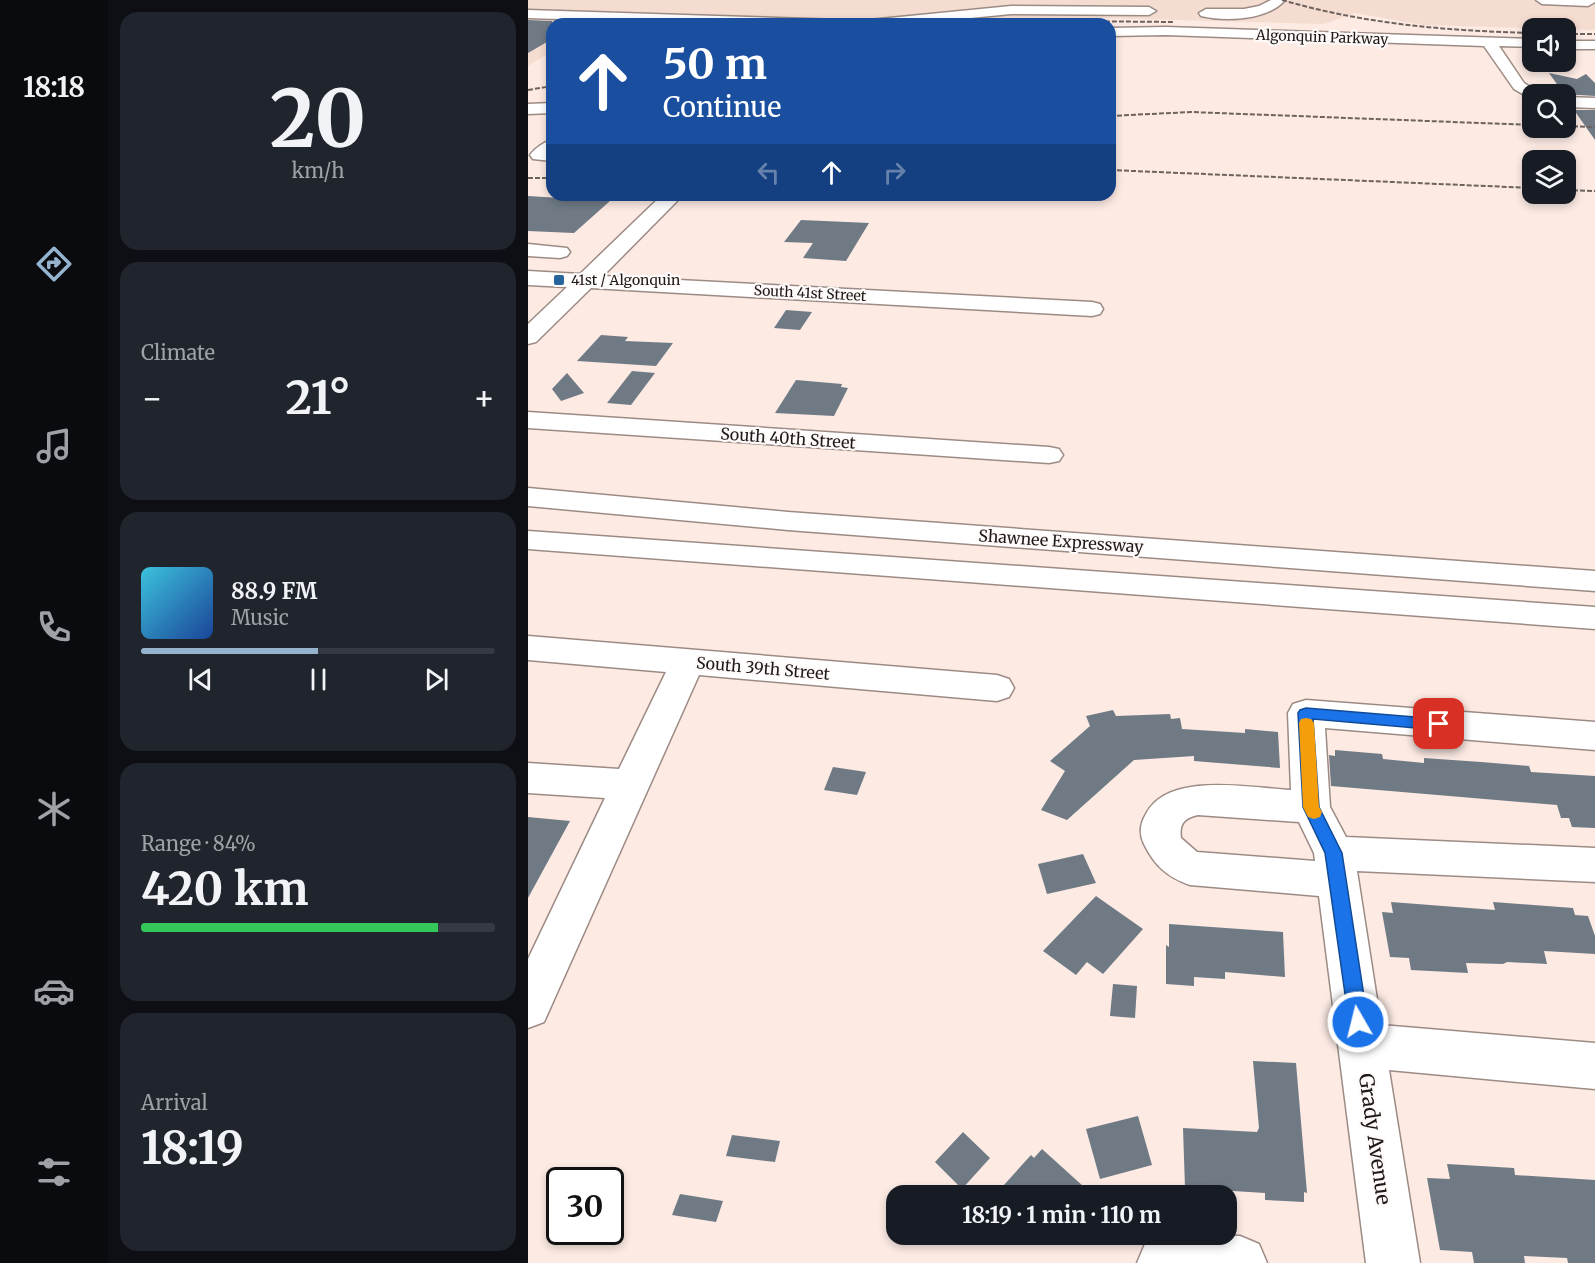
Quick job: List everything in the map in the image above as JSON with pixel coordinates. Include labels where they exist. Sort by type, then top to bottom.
[{"type":"main road","points":[[923,18],[1015,7],[1030,0]]},
{"type":"main road","points":[[1542,0],[1569,3],[1590,0]]},
{"type":"main road","points":[[1192,13],[1245,12],[1278,2],[1295,9]]},
{"type":"main road","points":[[995,10],[1163,12]]},
{"type":"main road","points":[[528,14],[653,18]]},
{"type":"main road","points":[[528,24],[546,25]]},
{"type":"main road","name":"Algonquin Parkway","points":[[1116,32],[1319,29],[1522,44]]},
{"type":"main road","points":[[1489,42],[1522,88]]},
{"type":"main road","points":[[1576,45],[1595,45]]},
{"type":"main road","points":[[1576,102],[1595,103]]},
{"type":"main road","points":[[528,109],[546,108]]},
{"type":"main road","points":[[528,338],[667,201]]},
{"type":"main road","points":[[531,252],[560,252]]},
{"type":"main road","name":"South 41st Street","points":[[528,278],[1092,309]]},
{"type":"main road","name":"South 40th Street","points":[[528,420],[1049,455]]},
{"type":"main road","points":[[528,491],[575,500]]},
{"type":"main road","name":"Shawnee Expressway","points":[[528,497],[788,520],[1595,581]]},
{"type":"main road","points":[[534,542],[1137,583],[1595,618]]},
{"type":"main road","name":"South 39th Street","points":[[528,648],[997,687]]},
{"type":"main road","points":[[528,1007],[688,662]]},
{"type":"main road","points":[[1595,736],[1306,713],[1311,807],[1198,800],[1181,802],[1163,816],[1160,826],[1160,842],[1176,861],[1190,868],[1595,865]]},
{"type":"main road","points":[[528,778],[630,785]]},
{"type":"main road","name":"Grady Avenue","points":[[1311,807],[1336,866],[1393,1263]]},
{"type":"main road","points":[[1362,1045],[1595,1066]]},
{"type":"main road","points":[[1164,1263],[1181,1259],[1240,1263]]},
{"type":"shaded area","points":[[528,0],[1595,0],[1595,30],[1576,29],[1576,18],[1522,18],[1522,28],[1423,25],[1355,13],[1324,24],[1116,18],[546,18],[546,55],[528,66]]},
{"type":"building","points":[[528,20],[546,21],[546,42],[528,53]]},
{"type":"building","points":[[1549,73],[1577,79],[1586,74],[1595,83],[1595,96],[1576,95],[1576,84],[1557,84]]},
{"type":"building","points":[[1576,110],[1595,110],[1595,140],[1576,113]]},
{"type":"building","points":[[528,196],[546,197],[546,201],[610,201],[574,233],[528,231]]},
{"type":"building","points":[[801,220],[869,223],[846,261],[803,258],[813,243],[784,242]]},
{"type":"building","points":[[786,310],[812,312],[800,330],[774,328]]},
{"type":"building","points":[[601,335],[628,337],[625,341],[673,343],[656,366],[577,361]]},
{"type":"building","points":[[632,371],[655,373],[631,405],[607,403]]},
{"type":"building","points":[[567,373],[584,393],[561,401],[552,389]]},
{"type":"building","points":[[796,380],[842,384],[841,387],[848,388],[834,416],[775,413]]},
{"type":"building","points":[[1113,710],[1116,716],[1170,714],[1171,719],[1180,718],[1182,729],[1245,733],[1245,729],[1278,732],[1280,768],[1194,761],[1194,756],[1134,760],[1067,820],[1041,810],[1065,771],[1050,761],[1090,726],[1086,716]]},
{"type":"building","points":[[1335,750],[1382,754],[1383,759],[1424,763],[1424,758],[1481,762],[1529,766],[1531,772],[1595,776],[1595,828],[1572,827],[1569,818],[1561,818],[1557,805],[1331,786],[1329,755],[1335,756]]},
{"type":"building","points":[[833,767],[866,772],[857,795],[824,790]]},
{"type":"building","points":[[528,817],[570,821],[528,898]]},
{"type":"building","points":[[1083,854],[1096,883],[1047,894],[1038,864]]},
{"type":"building","points":[[1096,896],[1143,929],[1103,974],[1087,962],[1076,975],[1043,951]]},
{"type":"building","points":[[1391,902],[1495,910],[1493,902],[1573,908],[1575,915],[1588,916],[1595,936],[1595,954],[1544,951],[1547,964],[1466,963],[1468,973],[1411,970],[1409,958],[1390,957],[1382,912],[1393,913]]},
{"type":"building","points":[[1169,924],[1283,932],[1285,977],[1225,972],[1225,979],[1194,977],[1194,986],[1166,984],[1166,945],[1169,947]]},
{"type":"building","points":[[1113,984],[1137,986],[1135,1018],[1110,1016]]},
{"type":"building","points":[[1253,1061],[1296,1063],[1307,1193],[1304,1192],[1304,1202],[1265,1200],[1265,1193],[1237,1191],[1237,1185],[1185,1185],[1183,1128],[1257,1132],[1259,1128]]},
{"type":"building","points":[[1138,1116],[1152,1165],[1100,1179],[1086,1129]]},
{"type":"building","points":[[963,1132],[990,1158],[966,1185],[958,1185],[935,1162]]},
{"type":"building","points":[[732,1135],[780,1141],[775,1162],[726,1156]]},
{"type":"building","points":[[1042,1149],[1082,1185],[1004,1185],[1031,1155],[1034,1158]]},
{"type":"building","points":[[1447,1164],[1514,1168],[1515,1175],[1595,1180],[1595,1263],[1568,1263],[1567,1258],[1524,1256],[1525,1263],[1474,1263],[1472,1252],[1440,1250],[1427,1178],[1450,1179]]},
{"type":"building","points":[[680,1194],[723,1201],[716,1222],[672,1215]]},
{"type":"railway","points":[[1282,0],[1344,15],[1406,25],[1522,32]]},
{"type":"railway","points":[[1116,21],[1174,22]]},
{"type":"railway","points":[[1576,34],[1595,34]]},
{"type":"railway","points":[[528,90],[546,87]]},
{"type":"railway","points":[[1116,116],[1191,112],[1522,125]]},
{"type":"railway","points":[[1576,126],[1595,127]]},
{"type":"railway","points":[[1116,170],[1522,188]]},
{"type":"railway","points":[[528,178],[546,178]]},
{"type":"railway","points":[[1576,190],[1595,191]]},
{"type":"slow traffic","points":[[1306,723],[1311,807],[1314,812]]},
{"type":"place","name":"41st / Algonquin","points":[[559,280]]},
{"type":"route","points":[[1358,1022],[1334,853],[1311,807],[1306,713],[1439,724]]}]
